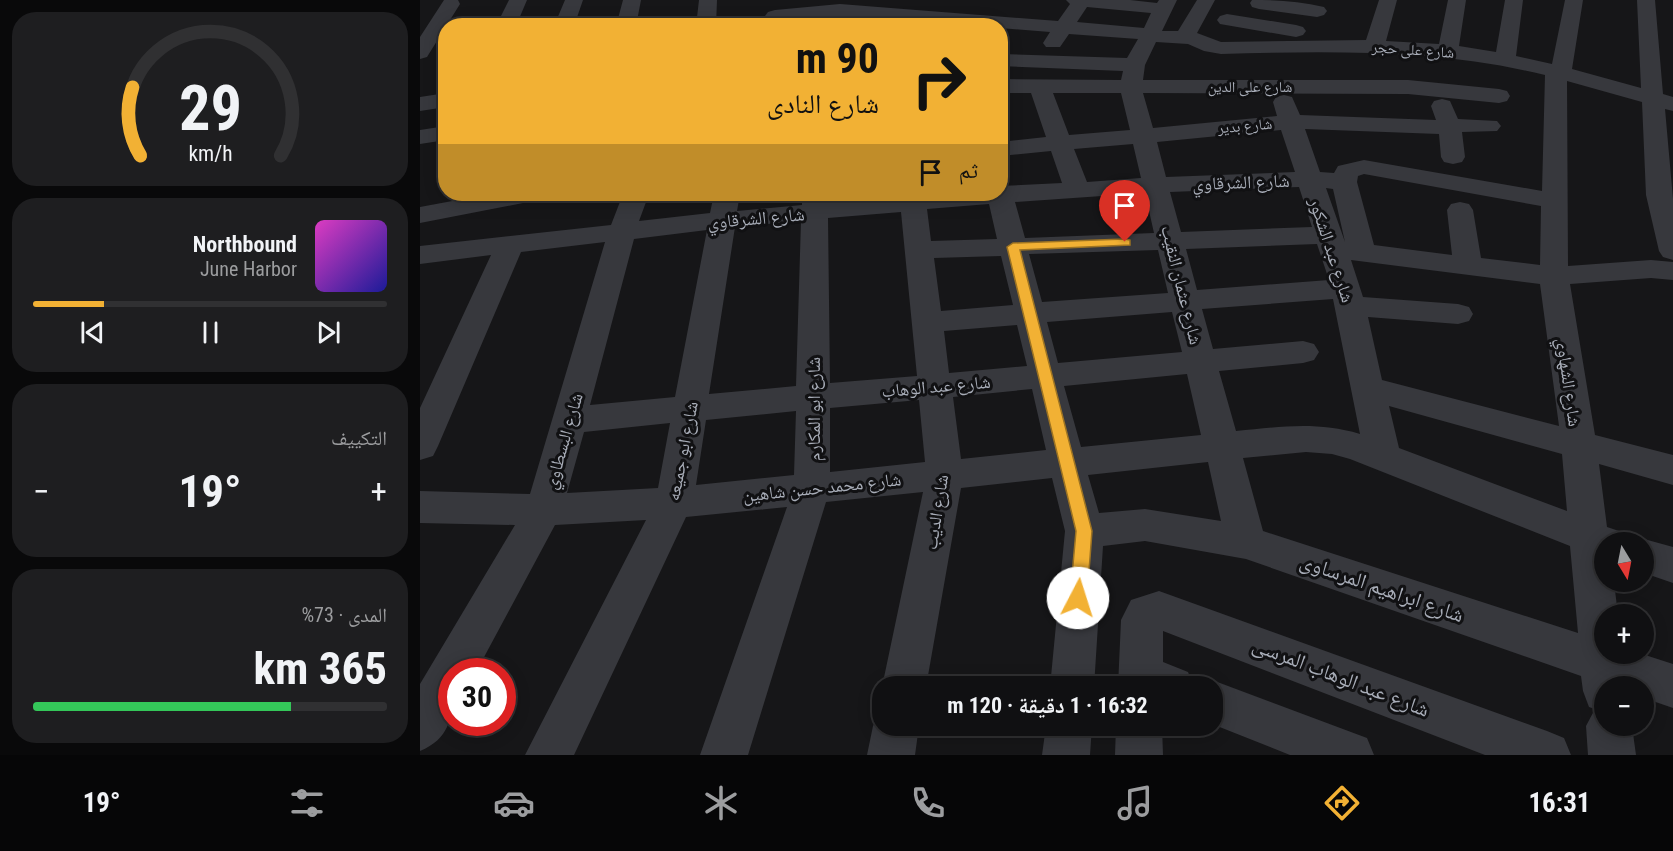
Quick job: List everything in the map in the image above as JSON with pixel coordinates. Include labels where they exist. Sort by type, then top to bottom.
[{"type":"street","points":[[430,8],[471,0]]},
{"type":"street","points":[[510,18],[518,0]]},
{"type":"street","points":[[567,18],[574,0]]},
{"type":"street","points":[[628,18],[632,0]]},
{"type":"street","points":[[707,18],[708,0]]},
{"type":"street","points":[[953,18],[967,0]]},
{"type":"street","points":[[1075,0],[1158,20]]},
{"type":"street","points":[[1077,190],[1037,88],[1040,61],[1082,0]]},
{"type":"street","points":[[1184,38],[1206,0]]},
{"type":"street","points":[[1227,20],[1303,39],[1319,6],[1243,0]]},
{"type":"street","points":[[1374,46],[1388,0]]},
{"type":"street","points":[[1448,51],[1457,0]]},
{"type":"street","points":[[1505,61],[1514,0]]},
{"type":"street","name":"شارع الشهاوي","points":[[1574,0],[1559,72],[1554,276],[1595,532]]},
{"type":"street","points":[[1646,0],[1650,65],[1662,101],[1659,195],[1673,251]]},
{"type":"street","points":[[442,18],[451,4]]},
{"type":"street","points":[[775,14],[842,5],[925,18]]},
{"type":"street","points":[[1008,25],[1064,27],[1158,20]]},
{"type":"street","points":[[1008,60],[1040,61],[1132,76],[1158,20]]},
{"type":"street","name":"شارع على حجر","points":[[1158,20],[1184,38],[1200,40],[1211,47],[1265,47],[1303,39],[1448,51],[1559,72],[1662,101]]},
{"type":"street","points":[[421,50],[438,24]]},
{"type":"street","points":[[421,50],[438,47]]},
{"type":"street","name":"شارع عبد الشكور","points":[[1265,47],[1348,297],[1383,458]]},
{"type":"street","points":[[1420,49],[1450,127],[1454,157]]},
{"type":"street","points":[[1650,65],[1673,69]]},
{"type":"street","name":"شارع على الدين","points":[[1008,86],[1037,88],[1132,76],[1278,87],[1408,87],[1499,96]]},
{"type":"street","name":"شارع عثمان النقيب","points":[[1132,76],[1143,135],[1246,542]]},
{"type":"street","points":[[420,104],[438,101]]},
{"type":"street","name":"شارع بدير","points":[[1008,148],[1290,122],[1490,126]]},
{"type":"street","points":[[420,138],[438,135]]},
{"type":"street","points":[[1362,252],[1344,182],[1347,171],[1364,167],[1555,201]]},
{"type":"street","name":"شارع الشرقاوي","points":[[1008,194],[1310,179],[1344,182]]},
{"type":"street","points":[[422,218],[478,201]]},
{"type":"street","name":"شارع البسطاوي","points":[[460,658],[544,510],[622,232],[633,201]]},
{"type":"street","name":"شارع الشرقاوي","points":[[420,255],[622,232],[725,207],[854,201]]},
{"type":"street","name":"شارع الديب","points":[[906,676],[945,475],[912,201]]},
{"type":"street","points":[[1002,201],[1084,531],[1073,676]]},
{"type":"street","name":"شارع ابو المكارم","points":[[724,755],[812,489],[815,203]]},
{"type":"street","name":"شارع ابو جميعه","points":[[549,755],[674,502],[725,207]]},
{"type":"street","points":[[1460,210],[1468,265]]},
{"type":"street","points":[[918,250],[1170,241],[1331,242],[1362,252],[1554,276],[1651,269],[1673,271]]},
{"type":"street","points":[[420,446],[510,244]]},
{"type":"street","points":[[927,322],[1186,302],[1348,297],[1458,314]]},
{"type":"street","name":"شارع عبد الوهاب","points":[[569,420],[1303,352]]},
{"type":"street","points":[[1368,388],[1673,470]]},
{"type":"street","name":"شارع محمد حسن شاهين","points":[[420,507],[544,510],[674,502],[1306,438],[1340,442],[1594,539]]},
{"type":"street","name":"شارع ابراهيم المرساوى","points":[[1084,531],[1145,525],[1246,542],[1603,676]]},
{"type":"street","points":[[1654,559],[1673,565]]},
{"type":"street","name":"شارع الشهاوي","points":[[1599,592],[1603,676]]},
{"type":"street","name":"شارع عبد الوهاب المرسى","points":[[1150,676],[1141,626],[1146,614],[1152,611],[1167,612],[1548,755]]},
{"type":"street","name":"شارع ابراهيم المرساوى","points":[[1654,683],[1673,686]]},
{"type":"street","name":"شارع البسطاوي","points":[[420,728],[438,696]]},
{"type":"street","points":[[1223,706],[1350,755]]},
{"type":"street","points":[[891,755],[894,736]]},
{"type":"street","points":[[1066,755],[1067,736]]},
{"type":"street","points":[[1138,755],[1139,736]]},
{"type":"street","points":[[1610,736],[1612,755]]},
{"type":"route","points":[[1078,598],[1084,531],[1013,247],[1125,242]]}]
